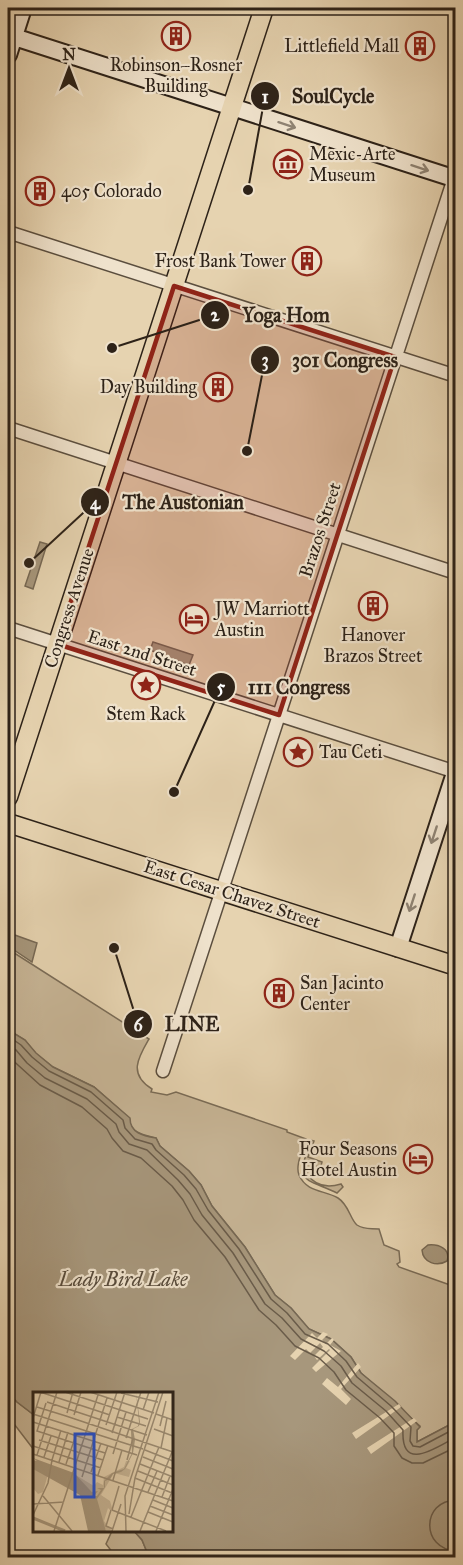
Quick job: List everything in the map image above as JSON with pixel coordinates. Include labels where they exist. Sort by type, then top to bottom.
[{"type":"main road","points":[[8,55],[10,36],[23,8]]},
{"type":"main road","name":"Congress Avenue","points":[[8,797],[264,8]]},
{"type":"main road","points":[[10,36],[231,108],[455,177]]},
{"type":"main road","points":[[398,948],[455,772]]},
{"type":"main road","name":"East Cesar Chavez Street","points":[[8,823],[456,966]]},
{"type":"street","name":"Brazos Street","points":[[164,1071],[455,177]]},
{"type":"street","points":[[8,232],[456,376]]},
{"type":"street","points":[[8,428],[456,573]]},
{"type":"street","name":"East 2nd Street","points":[[8,628],[455,772]]},
{"type":"highlighted area","points":[[174,286],[395,357],[279,715],[57,644]]},
{"type":"shaded area","points":[[8,949],[149,1039],[137,1066],[140,1078],[152,1089],[151,1092],[167,1095],[176,1092],[287,1130],[287,1132],[306,1139],[298,1171],[302,1181],[311,1188],[333,1195],[342,1201],[360,1227],[379,1229],[384,1245],[399,1251],[400,1262],[397,1264],[399,1267],[453,1286],[451,1291],[456,1293],[455,1422],[417,1442],[417,1430],[420,1426],[361,1373],[351,1357],[331,1339],[309,1329],[291,1308],[275,1295],[245,1247],[212,1206],[201,1185],[189,1171],[160,1146],[156,1138],[135,1130],[129,1118],[94,1087],[53,1067],[35,1053],[25,1040],[10,1031],[8,1027]]},
{"type":"shaded area","points":[[310,1140],[314,1141],[308,1157],[322,1162],[321,1166],[309,1168],[307,1174],[314,1182],[322,1185],[341,1184],[343,1187],[337,1193],[315,1184],[305,1177],[304,1164]]},
{"type":"shaded area","points":[[8,1392],[33,1414],[33,1449],[8,1416]]},
{"type":"shaded area","points":[[112,1532],[135,1532],[142,1540],[149,1557],[116,1557],[106,1544]]},
{"type":"water","points":[[40,542],[47,544],[33,589],[25,586]]},
{"type":"water","points":[[153,642],[193,655],[189,665],[150,650]]},
{"type":"water","points":[[12,934],[37,943],[32,962],[8,946]]},
{"type":"water","name":"Lady Bird Lake","points":[[8,1027],[53,1067],[94,1087],[130,1118],[135,1130],[142,1135],[156,1138],[160,1146],[189,1171],[201,1185],[212,1206],[245,1247],[275,1295],[291,1308],[309,1329],[331,1339],[351,1357],[361,1373],[395,1401],[420,1427],[417,1430],[417,1442],[455,1422],[456,1508],[453,1510],[455,1513],[452,1526],[455,1530],[456,1552],[451,1557],[149,1557],[142,1540],[135,1532],[172,1532],[172,1392],[33,1392],[33,1414],[8,1392]]},
{"type":"water","points":[[428,1245],[436,1245],[446,1250],[447,1261],[435,1264],[428,1261],[422,1250]]},
{"type":"pier","points":[[323,1332],[328,1334],[322,1340],[326,1344],[332,1338],[334,1340],[330,1345],[341,1351],[316,1372],[312,1368],[330,1350],[317,1360],[314,1356],[323,1347],[320,1343],[310,1353],[306,1349],[295,1360],[290,1356],[312,1333],[317,1338]]},
{"type":"pier","points":[[358,1363],[361,1367],[341,1389],[351,1399],[346,1405],[322,1384],[327,1378],[338,1387]]},
{"type":"pier","points":[[399,1404],[401,1407],[356,1439],[352,1433]]},
{"type":"pier","points":[[414,1418],[417,1421],[371,1454],[367,1448]]},
{"type":"place","name":"Robinson–Rosner Building","points":[[176,36]]},
{"type":"place","name":"Littlefield Mall","points":[[420,46]]},
{"type":"place","name":"Mexic-Arte Museum","points":[[288,164]]},
{"type":"place","name":"SoulCycle","points":[[248,190]]},
{"type":"place","name":"405 Colorado","points":[[40,191]]},
{"type":"place","name":"Frost Bank Tower","points":[[307,261]]},
{"type":"place","name":"Yoga Hom","points":[[112,348]]},
{"type":"place","name":"Day Building","points":[[218,387]]},
{"type":"place","name":"301 Congress","points":[[247,451]]},
{"type":"place","name":"The Austonian","points":[[29,563]]},
{"type":"place","name":"Hanover Brazos Street","points":[[373,606]]},
{"type":"place","name":"JW Marriott Austin","points":[[194,619]]},
{"type":"place","name":"Stem Rack","points":[[146,685]]},
{"type":"place","name":"Tau Ceti","points":[[298,752]]},
{"type":"place","name":"111 Congress","points":[[174,792]]},
{"type":"place","name":"LINE","points":[[114,948]]},
{"type":"place","name":"San Jacinto Center","points":[[279,993]]},
{"type":"place","name":"Four Seasons Hotel Austin","points":[[418,1159]]}]
